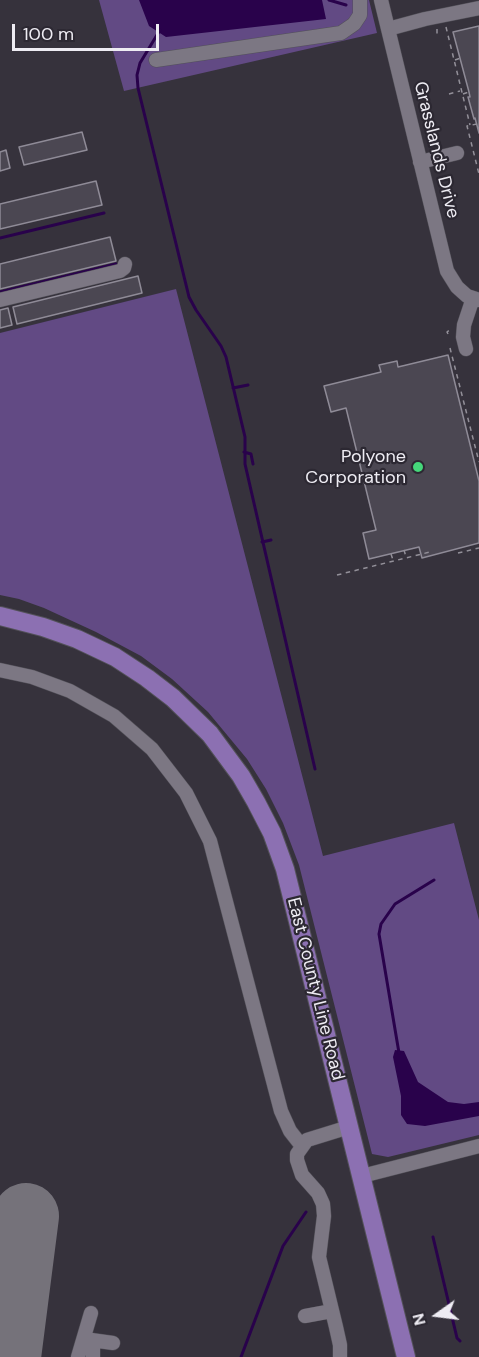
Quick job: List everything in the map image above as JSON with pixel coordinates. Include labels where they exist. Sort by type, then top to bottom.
[{"type":"main road","name":"East County Line Road","points":[[0,616],[77,639],[115,657],[173,698],[210,734],[241,776],[264,817],[285,869],[406,1357]]},
{"type":"street","points":[[156,60],[341,33],[354,24],[360,15],[360,0]]},
{"type":"street","name":"Grasslands Drive","points":[[381,0],[447,272],[457,287],[476,299]]},
{"type":"street","points":[[388,29],[479,8]]},
{"type":"street","points":[[420,162],[457,153]]},
{"type":"street","points":[[0,300],[120,271],[125,264]]},
{"type":"street","points":[[466,349],[464,326],[476,299]]},
{"type":"street","points":[[0,670],[33,677],[70,691],[114,716],[152,749],[186,793],[210,841],[279,1103],[287,1126],[301,1145]]},
{"type":"street","points":[[340,1357],[340,1345],[319,1257],[324,1210],[318,1193],[298,1169],[297,1154],[301,1145],[313,1137],[350,1127]]},
{"type":"street","points":[[362,1176],[479,1146]]},
{"type":"street","points":[[305,1316],[332,1311]]},
{"type":"street","points":[[91,1313],[89,1340],[93,1357]]},
{"type":"street","points":[[89,1340],[113,1343]]},
{"type":"street","points":[[78,1357],[89,1340]]},
{"type":"path","points":[[437,35],[437,29],[446,26],[470,125],[467,126],[479,174]]},
{"type":"path","points":[[454,60],[461,58]]},
{"type":"path","points":[[449,94],[469,92]]},
{"type":"path","points":[[470,125],[477,124]]},
{"type":"path","points":[[475,159],[479,158]]},
{"type":"path","points":[[450,348],[479,462]]},
{"type":"path","points":[[472,453],[476,452]]},
{"type":"path","points":[[458,553],[479,548]]},
{"type":"path","points":[[404,550],[406,558]]},
{"type":"path","points":[[337,575],[430,552]]},
{"type":"path","points":[[391,554],[393,561]]},
{"type":"shaded area","points":[[99,0],[369,0],[377,33],[124,91]]},
{"type":"shaded area","points":[[139,0],[322,0],[326,19],[166,37],[149,26]]},
{"type":"shaded area","points":[[176,289],[323,856],[454,823],[479,920],[479,1135],[388,1157],[372,1154],[299,865],[283,823],[266,789],[247,759],[208,712],[172,679],[141,656],[44,608],[0,595],[0,333]]},
{"type":"shaded area","points":[[395,1050],[404,1051],[418,1082],[448,1102],[464,1104],[479,1102],[479,1116],[425,1126],[407,1124],[401,1115],[401,1096],[393,1057]]},
{"type":"building","points":[[479,26],[479,133],[453,32]]},
{"type":"building","points":[[82,132],[87,150],[24,165],[19,147]]},
{"type":"building","points":[[6,150],[10,168],[0,171],[0,152]]},
{"type":"building","points":[[96,181],[102,205],[0,229],[0,204]]},
{"type":"building","points":[[110,237],[116,261],[0,289],[0,264]]},
{"type":"building","points":[[138,276],[142,293],[17,324],[13,307]]},
{"type":"building","points":[[8,308],[12,325],[0,328],[0,310]]},
{"type":"building","name":"Polyone Corporation","points":[[448,355],[479,481],[479,543],[422,558],[419,547],[369,559],[363,533],[376,530],[346,408],[331,412],[324,386],[381,372],[379,365],[397,361],[398,367]]},
{"type":"waterway","points":[[329,0],[346,5]]},
{"type":"waterway","points":[[160,30],[140,63],[137,75],[138,88],[189,297],[226,357],[245,437],[245,464],[315,769]]},
{"type":"waterway","points":[[0,238],[104,213]]},
{"type":"waterway","points":[[0,292],[116,264]]},
{"type":"waterway","points":[[233,388],[248,385]]},
{"type":"waterway","points":[[244,452],[251,454],[253,464]]},
{"type":"waterway","points":[[262,542],[271,540]]},
{"type":"waterway","points":[[399,1053],[379,934],[381,924],[395,904],[434,880]]},
{"type":"waterway","points":[[241,1357],[283,1246],[306,1212]]},
{"type":"waterway","points":[[433,1237],[457,1338],[460,1341]]},
{"type":"taxiway","points":[[0,1222],[24,1225]]},
{"type":"runway","points":[[8,1357],[26,1216]]},
{"type":"place","name":"Polyone Corporation","points":[[418,467]]}]
